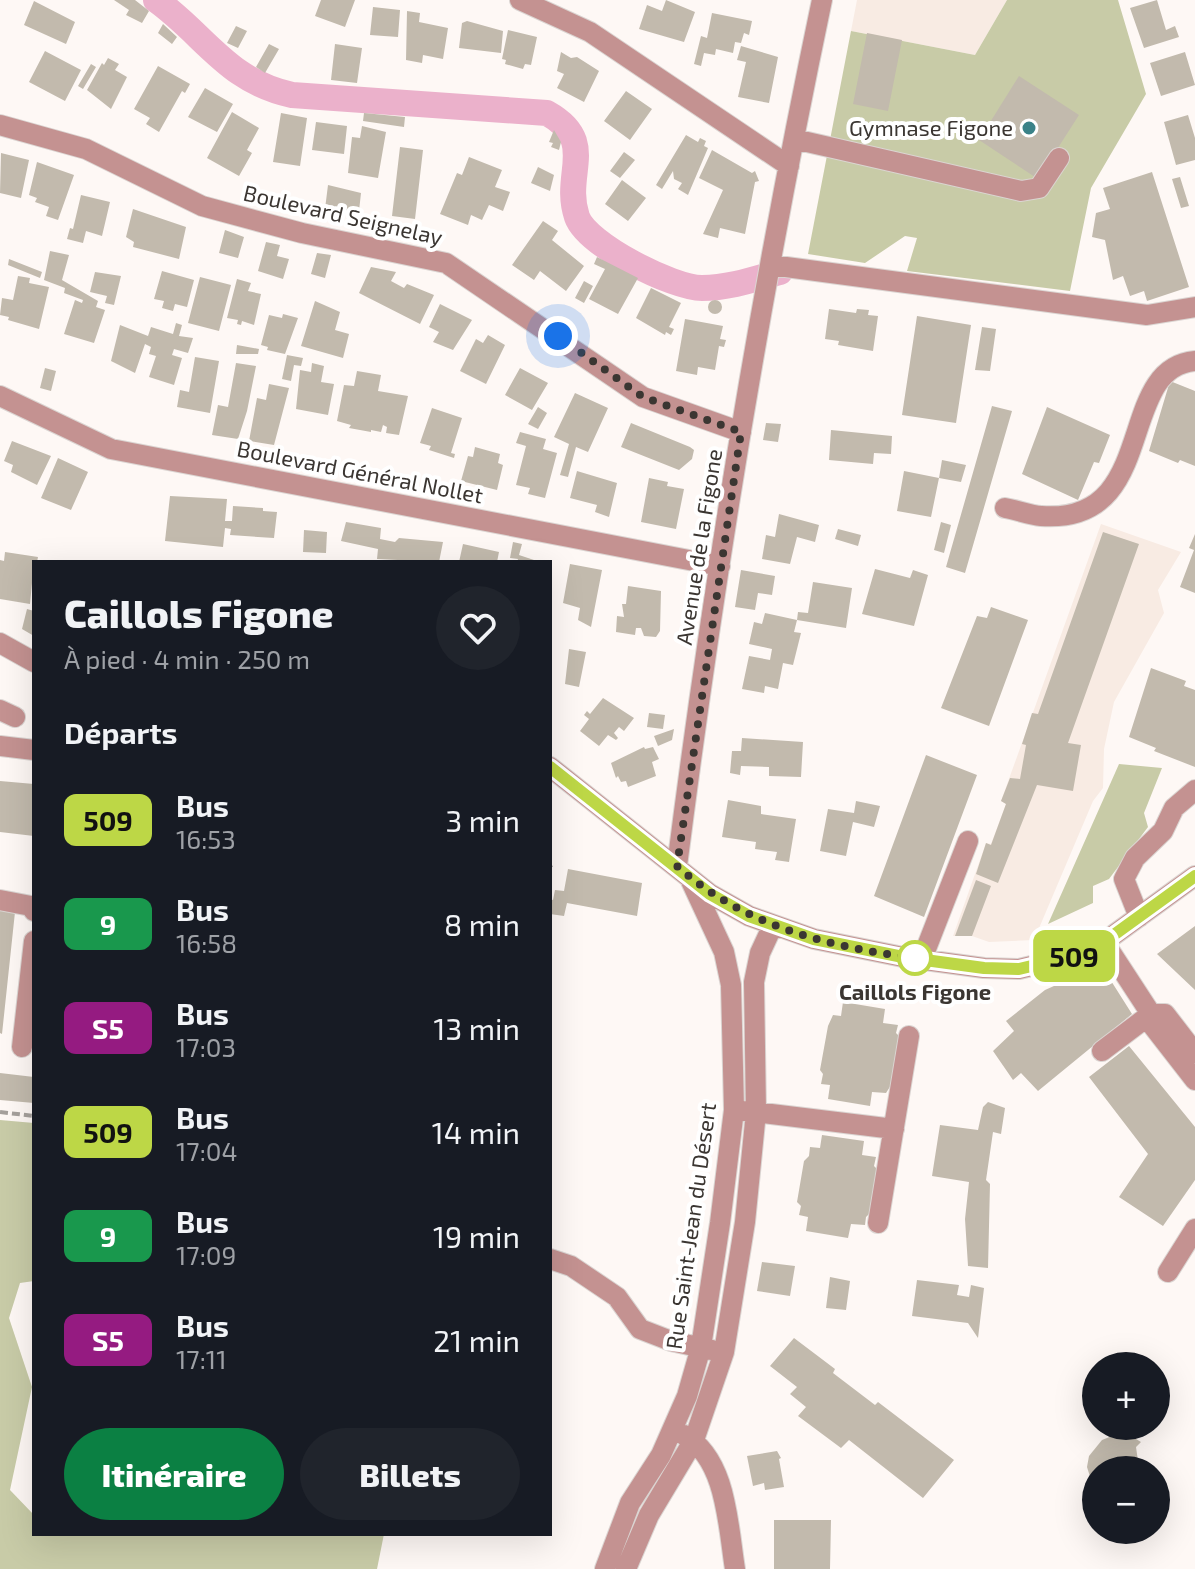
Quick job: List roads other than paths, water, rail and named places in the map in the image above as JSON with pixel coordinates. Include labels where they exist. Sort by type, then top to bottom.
[{"type":"street","points":[[520,0],[590,32],[789,166]]},
{"type":"street","name":"Avenue de la Figone","points":[[684,872],[720,566],[741,432],[822,0]]},
{"type":"street","name":"Boulevard Seignelay","points":[[0,125],[86,149],[202,206],[302,233],[446,263],[643,397],[741,432]]},
{"type":"street","points":[[794,139],[1021,191],[1039,188],[1059,158]]},
{"type":"street","points":[[773,257],[1147,315],[1195,307]]},
{"type":"street","points":[[1005,508],[1042,516],[1079,512],[1104,500],[1121,474],[1158,379],[1172,366],[1195,361]]},
{"type":"street","name":"Boulevard Général Nollet","points":[[0,396],[111,449],[720,566]]},
{"type":"street","points":[[0,643],[32,661]]},
{"type":"street","points":[[0,746],[32,750]]},
{"type":"street","points":[[552,769],[710,894],[773,925],[814,939],[922,959],[984,968],[1019,969],[1082,954],[1104,942],[1195,876]]},
{"type":"street","points":[[1139,917],[1124,879],[1135,858],[1163,831],[1174,808],[1195,790]]},
{"type":"street","points":[[922,959],[968,841]]},
{"type":"street","name":"Rue Saint-Jean du Désert","points":[[605,1569],[630,1503],[673,1429],[687,1396],[701,1347],[734,1110],[731,985],[724,952],[684,872]]},
{"type":"street","points":[[0,900],[32,908]]},
{"type":"street","points":[[626,1569],[649,1515],[694,1440],[724,1352],[745,1222],[756,1112],[754,982],[760,953],[773,925]]},
{"type":"street","points":[[1104,942],[1151,1014],[1153,1026],[1195,1080]]},
{"type":"street","points":[[22,1047],[32,959]]},
{"type":"street","points":[[1102,1051],[1151,1014],[1165,1014],[1195,1053]]},
{"type":"street","points":[[878,1223],[909,1036]]},
{"type":"street","points":[[734,1110],[894,1129]]},
{"type":"street","points":[[1168,1272],[1195,1229]]},
{"type":"street","points":[[552,1260],[571,1266],[617,1297],[640,1329],[724,1352]]},
{"type":"street","points":[[673,1429],[694,1440],[716,1472],[726,1510],[735,1569]]},
{"type":"waterway","points":[[156,0],[233,68],[250,79],[292,95],[547,113],[572,135],[576,159],[573,186],[577,217],[584,228],[613,252],[652,273],[702,288],[732,285],[780,272]]},
{"type":"place","name":"Gymnase Figone","points":[[1029,128]]},
{"type":"place","name":"Caillols Figone","points":[[915,958]]}]
